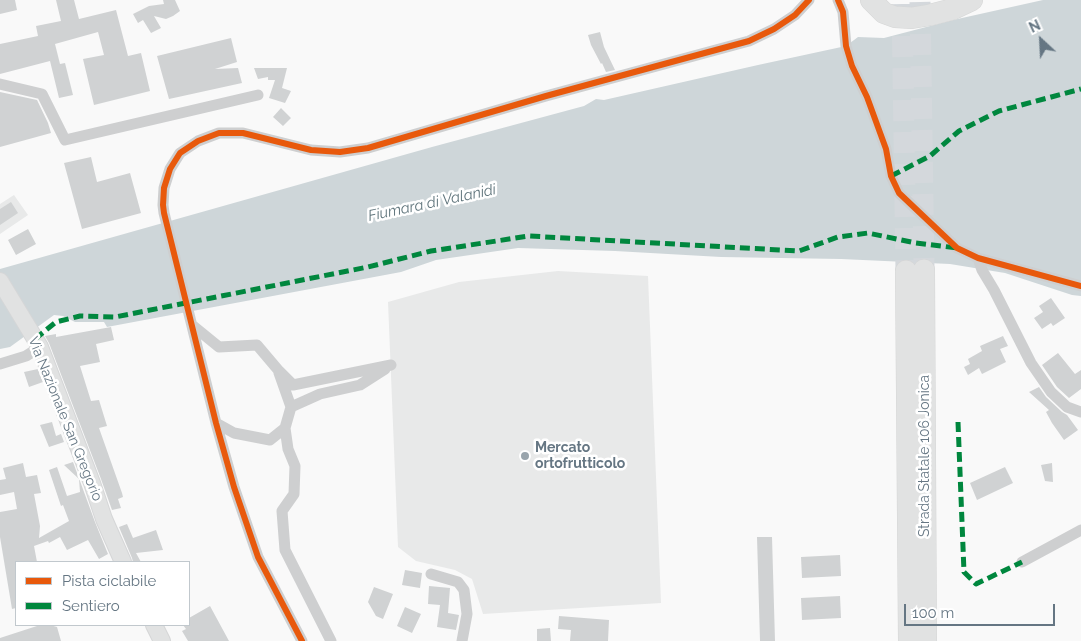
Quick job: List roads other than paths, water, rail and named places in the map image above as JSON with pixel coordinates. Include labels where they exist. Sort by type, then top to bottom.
[{"type":"highway","points":[[871,2],[884,13],[895,17],[912,18],[953,9],[972,0]]},
{"type":"highway","name":"Strada Statale 106 Jonica","points":[[909,641],[915,270],[926,641]]},
{"type":"street","points":[[302,641],[258,557],[234,487],[216,423],[164,214],[164,188],[170,170],[180,153],[198,141],[218,133],[243,133],[311,150],[340,152],[368,148],[546,96],[749,41],[774,29],[795,15],[809,0]]},
{"type":"street","points":[[838,0],[843,12],[846,46],[852,66],[867,97],[886,149],[890,176],[899,192],[957,248],[978,258],[1081,286]]},
{"type":"street","points":[[0,84],[42,94],[65,140],[258,95]]},
{"type":"street","points":[[978,258],[982,270],[1031,363],[1041,378],[1051,392],[1067,407],[1081,412]]},
{"type":"street","name":"Via Nazionale San Gregorio","points":[[0,281],[37,342],[92,483],[104,519],[123,561]]},
{"type":"street","points":[[192,325],[218,347],[256,345],[293,385],[391,365],[360,386],[320,394],[291,407]]},
{"type":"street","points":[[0,364],[26,356],[37,342]]},
{"type":"street","points":[[279,371],[291,407],[284,428],[288,449],[295,466],[294,494],[282,511],[285,550],[331,641]]},
{"type":"street","points":[[216,423],[234,433],[270,440],[284,428]]},
{"type":"street","points":[[1022,562],[1081,530]]},
{"type":"street","points":[[431,574],[458,582],[464,590],[467,614],[462,641]]},
{"type":"street","points":[[154,626],[162,641]]},
{"type":"water","name":"Fiumara di Valanidi","points":[[1043,0],[1081,0],[1081,296],[1072,295],[1005,273],[950,264],[518,248],[436,260],[401,272],[107,327],[104,322],[75,322],[63,316],[54,315],[10,347],[0,349],[0,269],[584,106],[596,99],[604,100],[846,46],[858,37],[884,38]]},
{"type":"tunnel","points":[[920,2],[924,270]]},
{"type":"tunnel","points":[[902,4],[906,271]]},
{"type":"place","name":"Mercato ortofrutticolo","points":[[525,456]]}]
